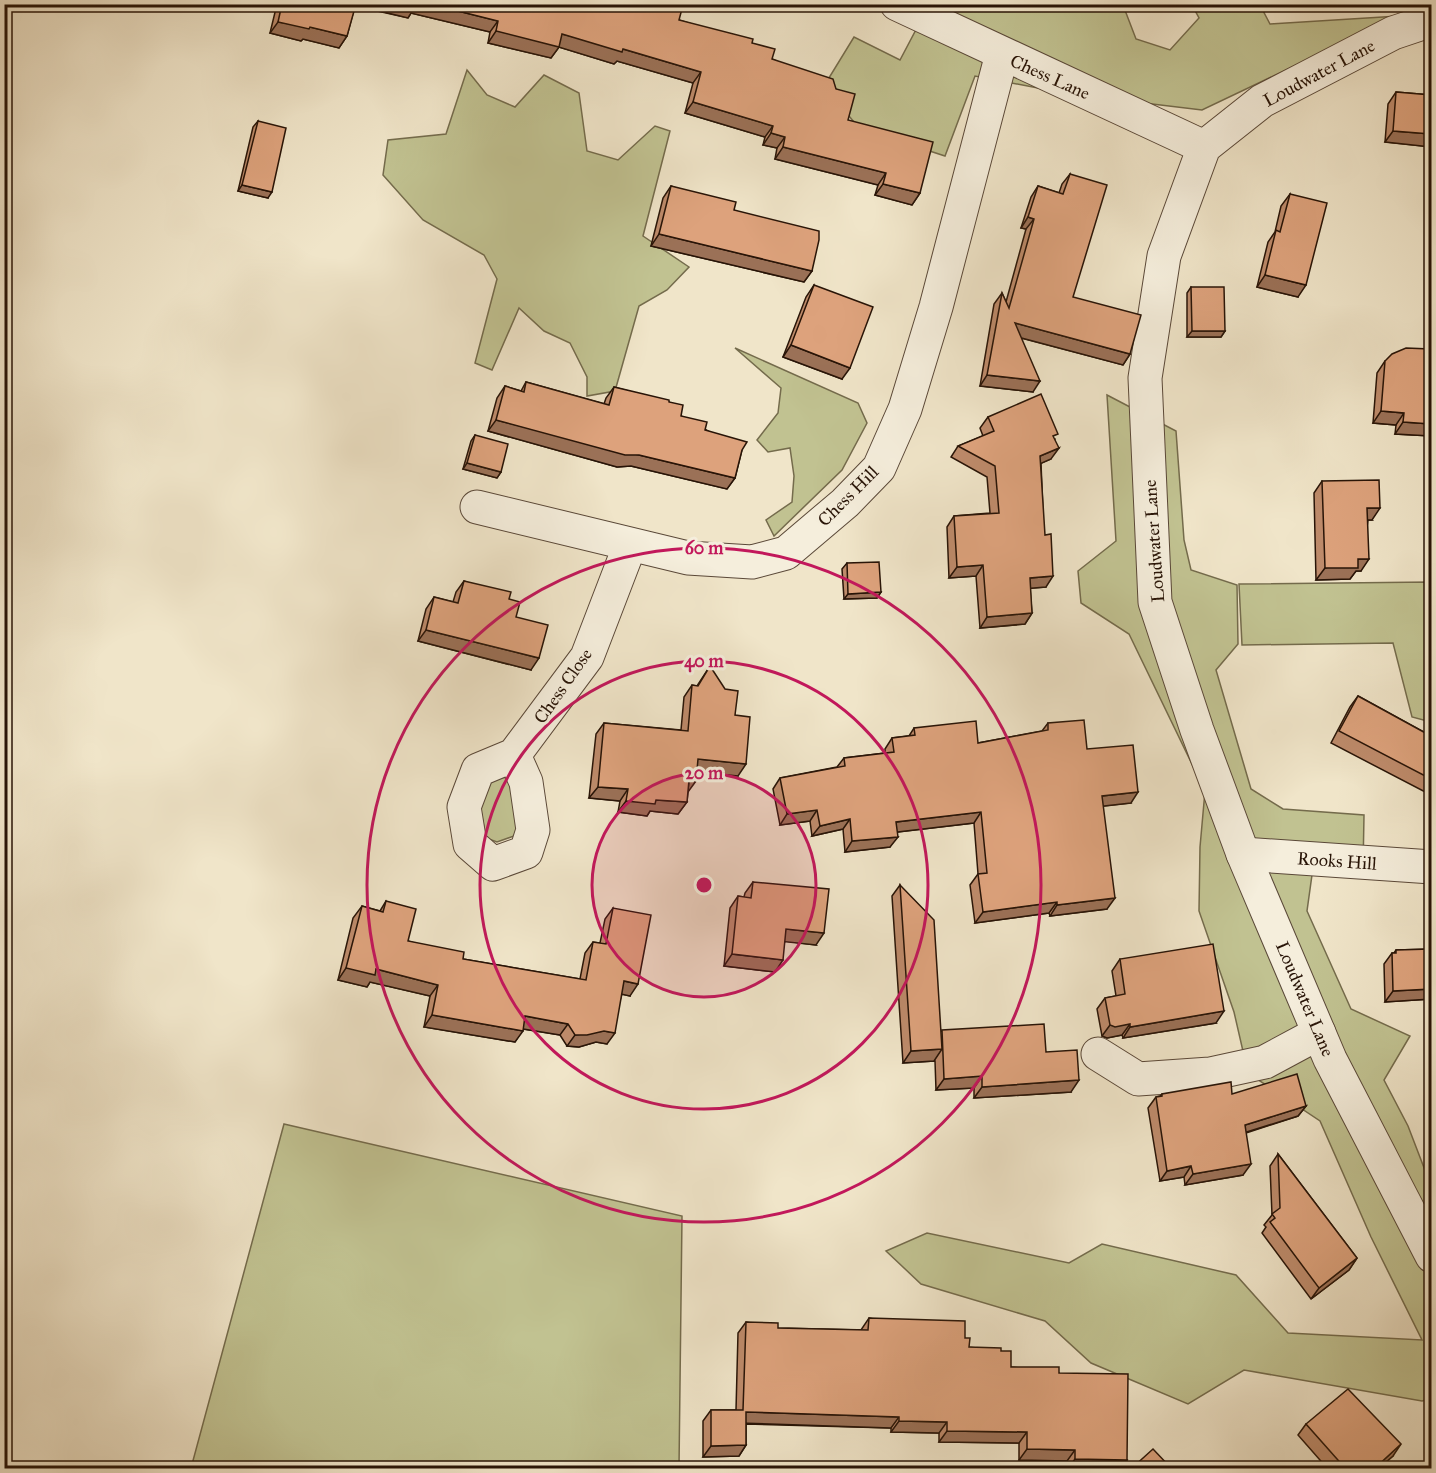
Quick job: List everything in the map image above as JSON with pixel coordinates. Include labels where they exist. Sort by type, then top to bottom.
[{"type":"street","name":"Chess Lane","points":[[897,4],[1204,147]]},
{"type":"street","name":"Loudwater Lane","points":[[1431,20],[1393,33],[1262,101],[1204,147],[1164,256],[1145,378],[1155,602],[1197,730],[1243,854],[1330,1059],[1431,1256]]},
{"type":"street","name":"Chess Hill","points":[[477,507],[688,558],[752,562],[786,553],[845,503],[879,468],[905,409],[936,307],[1002,54]]},
{"type":"street","name":"Chess Close","points":[[514,755],[587,657],[630,545]]},
{"type":"street","name":"Rooks Hill","points":[[1243,854],[1431,867]]},
{"type":"street","points":[[1098,1054],[1138,1079],[1210,1074],[1265,1062],[1319,1033]]},
{"type":"green space","points":[[929,5],[1123,5],[1136,39],[1170,50],[1199,18],[1192,5],[1260,5],[1270,24],[1399,16],[1202,110],[1069,94],[975,76],[945,156],[859,128],[824,86],[854,37],[900,60]]},
{"type":"green space","points":[[467,70],[487,95],[515,107],[544,75],[579,93],[587,151],[618,160],[655,126],[670,131],[643,236],[689,267],[667,290],[639,306],[615,391],[587,396],[587,377],[570,343],[544,331],[519,308],[492,370],[475,363],[497,279],[484,255],[423,220],[383,175],[388,140],[446,134]]},
{"type":"green space","points":[[735,348],[858,403],[867,423],[842,470],[774,536],[766,520],[792,502],[794,476],[790,448],[768,452],[757,440],[778,413],[781,388]]},
{"type":"green space","points":[[1107,395],[1176,431],[1184,540],[1191,570],[1237,585],[1238,644],[1216,670],[1251,789],[1283,809],[1364,815],[1363,870],[1312,875],[1307,911],[1351,1009],[1410,1036],[1384,1080],[1408,1126],[1431,1186],[1431,1399],[1422,1401],[1244,1370],[1188,1404],[1091,1363],[1045,1321],[921,1284],[886,1251],[927,1233],[1069,1263],[1102,1244],[1236,1275],[1288,1333],[1422,1340],[1371,1237],[1320,1121],[1248,1073],[1234,1012],[1199,911],[1200,847],[1205,791],[1129,634],[1081,603],[1078,571],[1116,541]]},
{"type":"green space","points":[[1431,582],[1431,722],[1412,717],[1393,643],[1242,645],[1239,584]]},
{"type":"green space","points":[[495,776],[507,778],[515,792],[519,807],[519,821],[514,836],[497,842],[486,838],[479,801]]},
{"type":"green space","points":[[284,1124],[682,1216],[679,1468],[191,1468]]},
{"type":"building","points":[[282,4],[356,4],[347,36],[278,22]]},
{"type":"building","points":[[430,4],[683,5],[679,20],[753,39],[752,43],[775,49],[772,59],[833,79],[836,89],[855,94],[848,120],[933,142],[920,193],[883,184],[886,173],[783,147],[785,137],[771,133],[773,126],[693,102],[701,72],[562,34],[559,47],[496,31],[498,21]]},
{"type":"building","points":[[1396,92],[1431,95],[1431,134],[1393,131]]},
{"type":"building","points":[[258,121],[286,128],[272,192],[242,185]]},
{"type":"building","points":[[1070,174],[1107,185],[1073,297],[1141,315],[1130,354],[1015,323],[1040,381],[987,375],[1002,293],[1009,308],[1034,219],[1028,217],[1038,186],[1063,194]]},
{"type":"building","points":[[671,186],[736,202],[734,210],[819,231],[812,271],[659,234]]},
{"type":"building","points":[[1290,194],[1327,203],[1306,285],[1265,275],[1276,230],[1280,232]]},
{"type":"building","points":[[814,285],[873,307],[850,368],[791,345]]},
{"type":"building","points":[[1191,287],[1224,287],[1225,331],[1192,331]]},
{"type":"building","points":[[1406,348],[1430,349],[1431,424],[1403,422],[1404,413],[1381,411],[1385,361],[1392,354]]},
{"type":"building","points":[[526,382],[609,405],[614,387],[683,405],[681,416],[707,422],[705,430],[747,442],[742,450],[735,478],[639,455],[625,455],[496,420],[505,386],[524,392]]},
{"type":"building","points":[[1041,394],[1058,434],[1053,436],[1059,448],[1040,456],[1045,535],[1051,534],[1053,576],[1030,578],[1032,613],[987,617],[983,565],[957,567],[954,516],[999,513],[995,466],[958,446],[994,431],[988,417]]},
{"type":"building","points":[[475,435],[508,444],[501,472],[467,463]]},
{"type":"building","points":[[1379,480],[1380,508],[1367,508],[1369,559],[1358,559],[1358,568],[1325,568],[1322,481]]},
{"type":"building","points":[[879,562],[881,592],[848,594],[847,563]]},
{"type":"building","points":[[464,581],[511,592],[509,599],[520,602],[516,617],[548,625],[539,658],[426,630],[434,597],[458,603]]},
{"type":"building","points":[[710,666],[725,689],[738,691],[735,715],[750,717],[746,764],[698,759],[696,781],[689,780],[687,802],[656,800],[655,804],[626,801],[628,789],[598,787],[604,723],[688,731],[692,685],[698,686]]},
{"type":"building","points":[[1358,696],[1431,736],[1431,779],[1339,731]]},
{"type":"building","points":[[1084,720],[1087,749],[1133,745],[1138,792],[1102,796],[1115,898],[1057,905],[1057,902],[983,912],[978,874],[987,873],[981,812],[896,822],[898,837],[852,841],[850,819],[820,826],[817,810],[787,814],[780,778],[845,766],[844,758],[894,752],[892,738],[915,735],[914,728],[976,721],[978,743],[1048,730],[1048,723]]},
{"type":"building","points":[[753,882],[829,889],[824,933],[786,929],[783,960],[732,954],[738,896],[751,898]]},
{"type":"building","points":[[900,885],[934,920],[942,1049],[911,1051]]},
{"type":"building","points":[[386,901],[416,909],[408,941],[464,952],[463,959],[586,980],[593,942],[606,944],[613,908],[651,915],[638,984],[624,981],[615,1033],[604,1031],[575,1035],[568,1024],[525,1016],[523,1031],[432,1015],[438,985],[376,969],[375,975],[346,968],[362,906],[383,912]]},
{"type":"building","points":[[1213,944],[1224,1011],[1130,1027],[1130,1024],[1115,1027],[1110,1025],[1105,998],[1125,994],[1120,959]]},
{"type":"building","points":[[1431,949],[1431,989],[1393,991],[1392,953],[1396,953],[1396,950]]},
{"type":"building","points":[[1044,1024],[1046,1052],[1077,1050],[1079,1080],[982,1087],[982,1076],[944,1079],[942,1030]]},
{"type":"building","points":[[1297,1074],[1306,1106],[1245,1125],[1251,1164],[1193,1174],[1191,1166],[1167,1171],[1156,1097],[1231,1082],[1232,1094]]},
{"type":"building","points":[[1278,1154],[1357,1258],[1319,1288],[1270,1222],[1275,1218],[1272,1214],[1280,1208]]},
{"type":"building","points":[[869,1318],[965,1321],[965,1338],[970,1338],[969,1347],[1001,1348],[1001,1351],[1011,1351],[1011,1367],[1059,1367],[1059,1373],[1128,1374],[1127,1460],[1075,1459],[1075,1450],[1027,1449],[1027,1432],[947,1431],[947,1422],[899,1421],[899,1417],[746,1412],[746,1445],[711,1446],[711,1410],[743,1410],[746,1322],[778,1323],[778,1328],[868,1330]]},
{"type":"building","points":[[1348,1389],[1401,1444],[1375,1468],[1345,1468],[1306,1424]]},
{"type":"building","points":[[1153,1449],[1171,1468],[1132,1468]]}]
